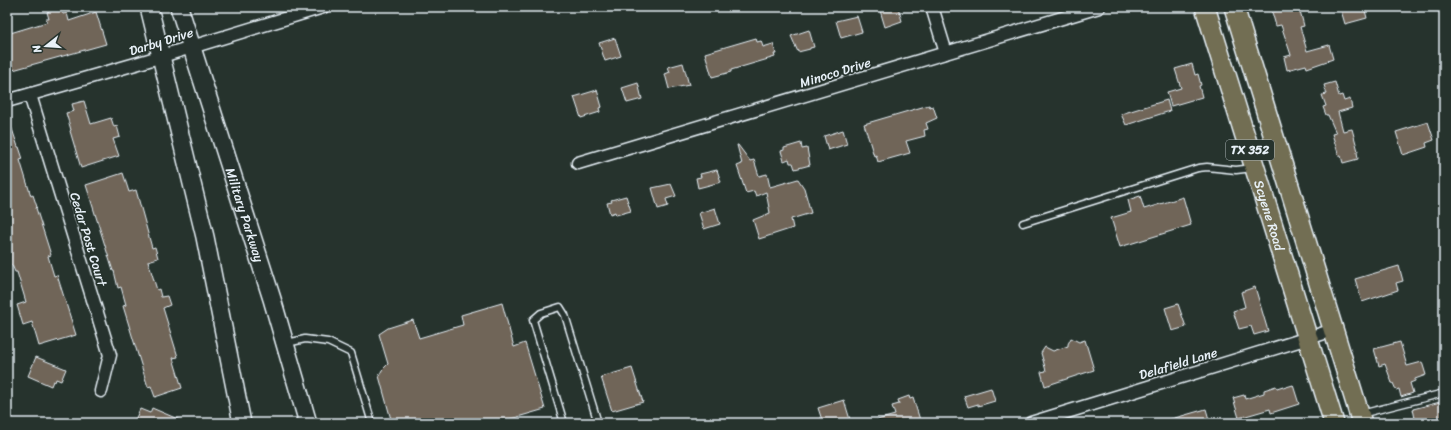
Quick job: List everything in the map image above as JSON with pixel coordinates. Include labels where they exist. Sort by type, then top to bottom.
[{"type":"main road","points":[[149,7],[205,237],[242,423]]},
{"type":"main road","name":"Military Parkway","points":[[179,7],[285,343],[308,423]]},
{"type":"main road","name":"Scyene Road","points":[[1205,7],[1334,423]]},
{"type":"main road","name":"Scyene Road","points":[[1234,7],[1361,419]]},
{"type":"street","name":"Darby Drive","points":[[7,101],[323,7]]},
{"type":"street","points":[[932,7],[946,53]]},
{"type":"street","name":"Minoco Drive","points":[[578,164],[1099,7]]},
{"type":"street","name":"Cedar Post Court","points":[[30,95],[110,355],[101,391]]},
{"type":"street","name":"Delafield Lane","points":[[1031,423],[1334,330]]},
{"type":"lane","points":[[1023,223],[1198,168],[1206,167],[1236,170],[1255,167]]},
{"type":"lane","points":[[564,423],[532,320],[541,313],[560,307],[565,315],[598,423]]},
{"type":"lane","points":[[285,343],[305,339],[328,342],[351,354],[372,423]]},
{"type":"lane","points":[[1361,419],[1444,393]]},
{"type":"building","points":[[879,7],[898,7],[902,21],[885,27]]},
{"type":"building","points":[[1288,7],[1299,7],[1304,26],[1300,27],[1307,51],[1329,45],[1333,59],[1307,68],[1306,65],[1287,70],[1284,57],[1291,55],[1281,25],[1276,26],[1272,12]]},
{"type":"building","points":[[1340,7],[1364,7],[1367,18],[1345,24]]},
{"type":"building","points":[[61,8],[63,14],[67,13],[69,21],[96,12],[106,44],[13,70],[12,65],[7,67],[7,34],[47,22],[46,19],[49,19],[47,12]]},
{"type":"building","points":[[857,16],[862,32],[841,38],[836,21]]},
{"type":"building","points":[[809,30],[814,47],[798,52],[791,36]]},
{"type":"building","points":[[615,38],[621,56],[605,61],[599,43]]},
{"type":"building","points":[[756,38],[757,42],[761,41],[763,47],[773,44],[776,54],[774,54],[775,57],[712,77],[705,53]]},
{"type":"building","points":[[683,63],[689,85],[669,89],[665,74],[670,72],[668,67]]},
{"type":"building","points":[[1192,64],[1195,75],[1198,74],[1202,97],[1171,106],[1167,92],[1181,88],[1175,69]]},
{"type":"building","points":[[1335,82],[1339,96],[1342,95],[1344,101],[1350,99],[1352,108],[1338,112],[1343,131],[1352,129],[1358,151],[1358,159],[1343,163],[1341,156],[1339,156],[1332,134],[1336,133],[1323,107],[1326,106],[1322,95],[1327,94],[1324,85]]},
{"type":"building","points":[[638,83],[642,99],[627,103],[622,88]]},
{"type":"building","points":[[597,90],[602,107],[599,108],[600,112],[581,118],[574,97]]},
{"type":"building","points":[[1167,100],[1170,111],[1126,125],[1121,114]]},
{"type":"building","points":[[84,101],[91,124],[111,118],[114,127],[117,126],[120,137],[113,139],[119,156],[81,168],[66,113],[74,111],[72,104]]},
{"type":"building","points":[[929,105],[930,107],[933,106],[937,118],[926,123],[928,129],[924,130],[925,136],[906,141],[910,153],[878,162],[876,155],[874,156],[864,124]]},
{"type":"building","points":[[7,120],[9,120],[23,159],[20,160],[31,196],[33,195],[37,207],[36,208],[51,255],[48,256],[54,276],[57,275],[76,335],[39,346],[32,322],[23,325],[17,305],[26,302],[17,272],[15,272],[12,265],[7,266]]},
{"type":"building","points":[[1428,122],[1434,140],[1426,143],[1427,147],[1403,155],[1396,132]]},
{"type":"building","points":[[843,130],[847,144],[828,150],[824,136]]},
{"type":"building","points":[[801,143],[802,149],[807,148],[810,165],[795,169],[793,163],[790,163],[789,159],[784,161],[781,151],[784,150],[784,148]]},
{"type":"building","points":[[737,145],[750,161],[754,160],[759,176],[767,174],[770,187],[798,179],[804,188],[811,213],[791,219],[793,228],[759,239],[753,220],[770,213],[766,192],[756,196],[754,191],[746,193],[737,166],[742,164]]},
{"type":"building","points":[[717,170],[721,182],[698,188],[696,178],[701,177],[700,174]]},
{"type":"building","points":[[123,173],[129,192],[136,190],[152,248],[155,247],[158,258],[148,261],[157,290],[159,289],[161,297],[167,296],[170,305],[163,308],[178,357],[173,358],[182,388],[155,397],[151,386],[148,387],[123,306],[126,305],[121,287],[118,288],[114,271],[86,185]]},
{"type":"building","points":[[671,184],[676,196],[666,199],[668,206],[658,209],[652,188]]},
{"type":"building","points":[[626,196],[631,211],[616,215],[615,212],[610,214],[607,203],[612,202],[611,200]]},
{"type":"building","points":[[1140,196],[1144,209],[1183,197],[1191,225],[1120,247],[1111,218],[1131,212],[1128,200]]},
{"type":"building","points":[[715,208],[720,224],[704,229],[699,213]]},
{"type":"building","points":[[1399,266],[1403,281],[1396,283],[1398,290],[1362,302],[1355,279]]},
{"type":"building","points":[[1255,287],[1268,331],[1254,335],[1251,326],[1239,329],[1233,311],[1245,307],[1241,292]]},
{"type":"building","points":[[502,303],[514,347],[525,343],[545,409],[497,423],[392,423],[379,376],[388,364],[379,334],[388,328],[413,320],[419,338],[463,325],[461,315]]},
{"type":"building","points":[[1178,304],[1186,327],[1172,331],[1165,308]]},
{"type":"building","points":[[1071,338],[1079,342],[1085,340],[1094,370],[1045,386],[1041,372],[1046,371],[1041,353],[1045,347],[1053,351],[1068,346]]},
{"type":"building","points":[[1400,342],[1407,366],[1422,362],[1426,375],[1415,379],[1415,381],[1410,383],[1413,393],[1401,397],[1399,389],[1396,390],[1392,383],[1385,364],[1379,366],[1374,349]]},
{"type":"building","points":[[36,357],[66,369],[61,381],[56,379],[55,382],[53,381],[51,386],[28,376]]},
{"type":"building","points":[[632,368],[643,402],[612,411],[601,377]]},
{"type":"building","points":[[1293,385],[1299,404],[1271,413],[1270,409],[1239,418],[1233,398],[1244,395],[1245,399],[1264,393],[1264,390],[1276,386],[1277,388],[1283,386],[1283,388]]},
{"type":"building","points":[[991,388],[995,401],[968,407],[964,396]]},
{"type":"building","points":[[909,396],[910,399],[913,398],[921,423],[878,423],[877,420],[895,415],[892,406],[899,404],[898,400]]},
{"type":"building","points":[[844,400],[851,423],[823,423],[818,408]]},
{"type":"building","points":[[1444,401],[1444,423],[1416,423],[1413,409]]},
{"type":"building","points":[[152,408],[187,423],[141,423],[135,420],[140,409],[150,413]]},
{"type":"building","points":[[1206,409],[1210,423],[1168,423],[1168,420]]}]
